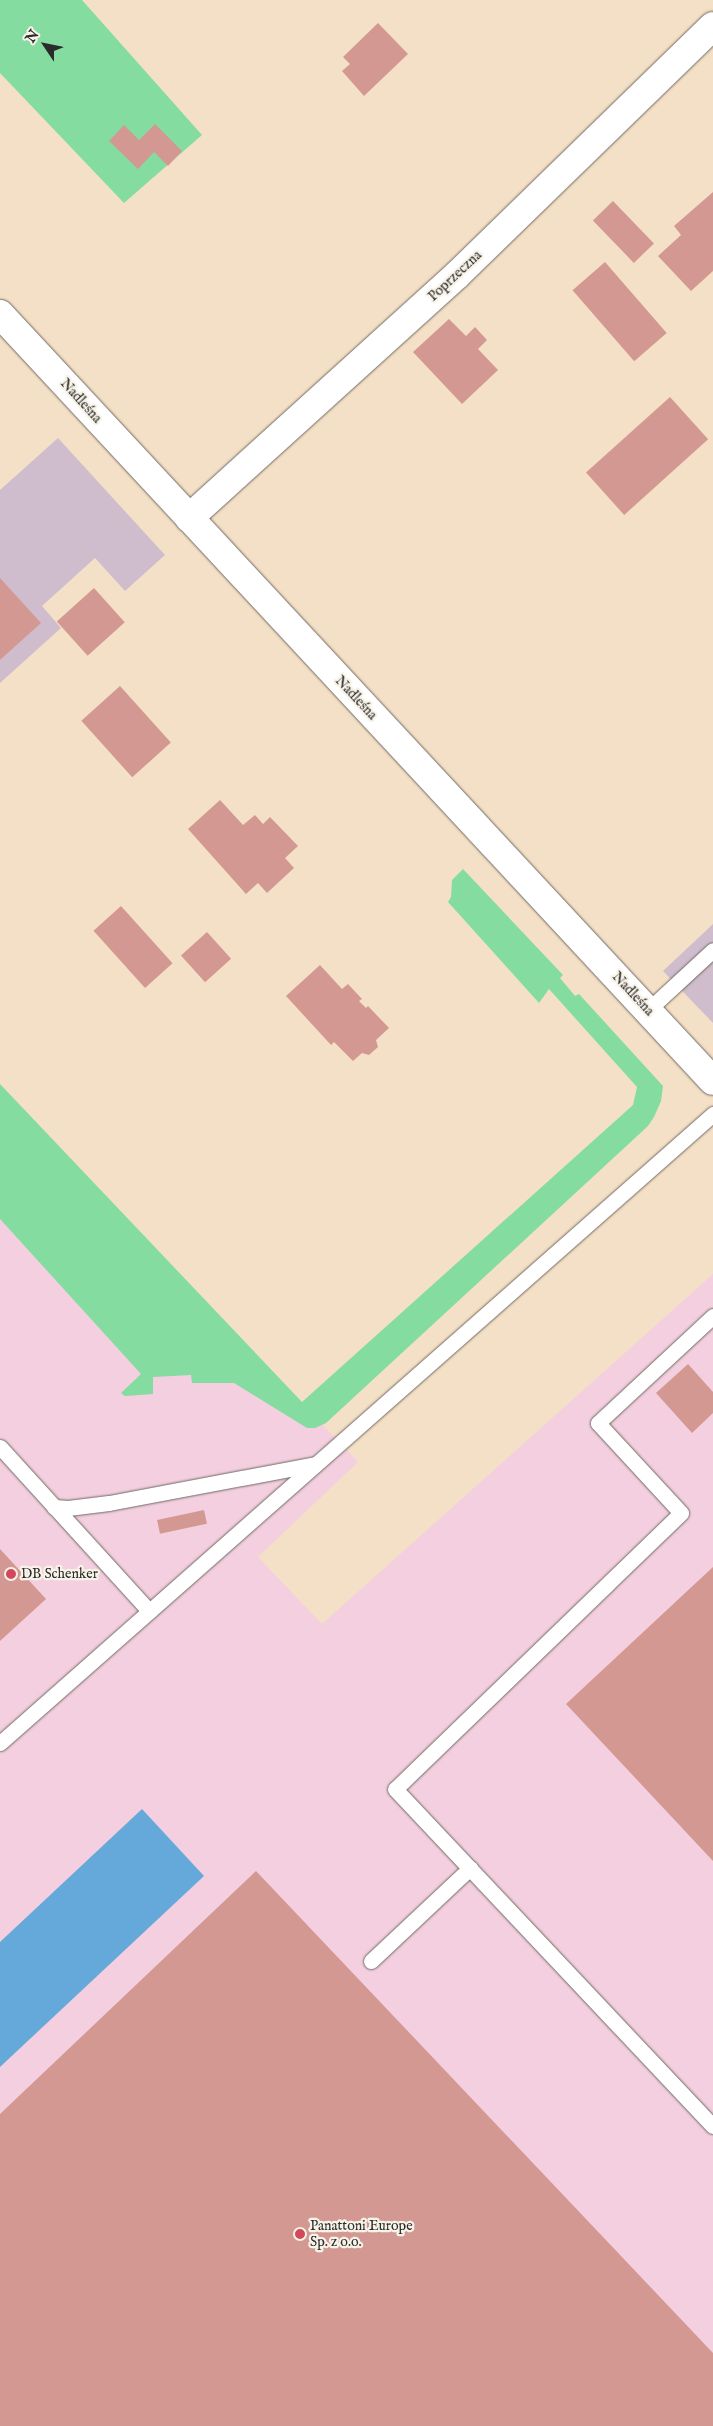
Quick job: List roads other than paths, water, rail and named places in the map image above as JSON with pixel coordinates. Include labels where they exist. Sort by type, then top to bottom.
[{"type":"street","name":"Poprzeczna","points":[[189,518],[457,275],[713,26]]},
{"type":"street","name":"Nadleśna","points":[[0,314],[713,1082]]},
{"type":"lane","points":[[648,1010],[713,950]]},
{"type":"lane","points":[[0,1743],[713,1114]]},
{"type":"lane","points":[[713,1316],[598,1423],[681,1513],[395,1789],[713,2126]]},
{"type":"lane","points":[[0,1447],[149,1611]]},
{"type":"lane","points":[[54,1507],[68,1508],[109,1503],[316,1464]]},
{"type":"lane","points":[[371,1961],[470,1868]]},
{"type":"water","points":[[142,1809],[204,1876],[0,2067],[0,1942]]},
{"type":"place","name":"DB Schenker","points":[[11,1574]]},
{"type":"place","name":"Panattoni Europe Sp. z o.o.","points":[[300,2234]]}]
